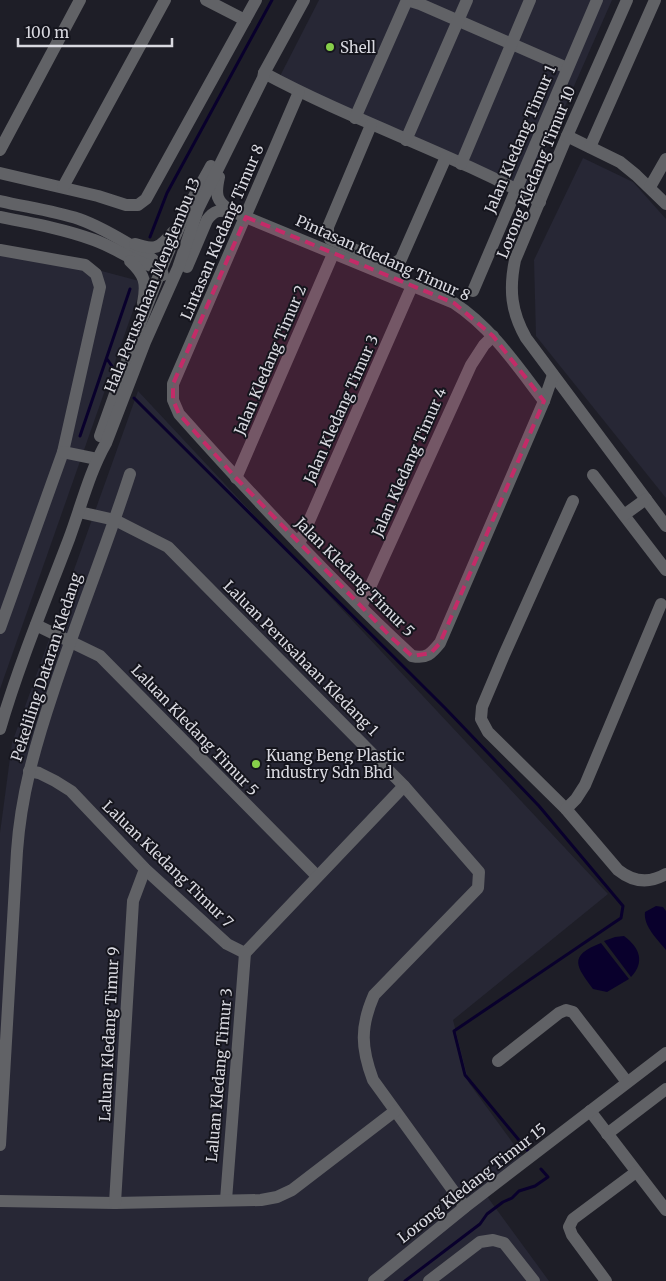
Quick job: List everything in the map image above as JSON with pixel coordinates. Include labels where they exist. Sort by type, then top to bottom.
[{"type":"street","points":[[0,150],[80,0]]},
{"type":"street","points":[[63,187],[166,0]]},
{"type":"street","points":[[206,0],[245,20]]},
{"type":"street","points":[[0,173],[63,187],[126,205],[138,205],[146,199],[256,0]]},
{"type":"street","points":[[304,0],[264,73],[299,92],[446,157],[540,202]]},
{"type":"street","points":[[355,118],[407,0],[458,20],[567,68]]},
{"type":"street","points":[[406,140],[467,0]]},
{"type":"street","points":[[461,164],[530,0]]},
{"type":"street","name":"Jalan Kledang Timur 1","points":[[473,291],[597,0]]},
{"type":"street","name":"Lorong Kledang Timur 10","points":[[627,0],[515,260],[511,278],[511,296],[519,325],[526,338],[666,526]]},
{"type":"street","points":[[590,147],[654,0]]},
{"type":"street","name":"Hala Perusahaan Menglembu 13","points":[[0,729],[10,696],[97,459],[106,443],[138,359],[178,268],[198,208],[264,73]]},
{"type":"street","name":"Hala Perusahaan Menglembu 13","points":[[97,459],[99,439],[138,326],[181,221],[259,76],[264,73]]},
{"type":"street","name":"Lintasan Kledang Timur 8","points":[[173,384],[299,92]]},
{"type":"street","points":[[371,125],[328,227],[328,234],[330,239],[388,264],[395,263],[401,259],[446,157]]},
{"type":"street","points":[[567,136],[620,162],[650,187],[666,204]]},
{"type":"street","points":[[229,148],[216,189],[221,204],[231,211]]},
{"type":"street","points":[[650,187],[666,159]]},
{"type":"street","points":[[0,201],[81,220],[119,244],[144,264],[161,268],[170,262],[198,208]]},
{"type":"street","points":[[138,359],[160,322],[189,263],[207,220],[215,212],[221,210],[231,211]]},
{"type":"street","name":"Pintasan Kledang Timur 8","points":[[231,211],[454,304],[471,315],[493,336],[544,401]]},
{"type":"street","points":[[0,216],[119,244],[156,248],[167,239],[181,221]]},
{"type":"street","points":[[119,244],[142,274],[145,291],[138,326]]},
{"type":"street","points":[[0,250],[84,265],[96,274],[100,287],[63,452],[0,628]]},
{"type":"street","name":"Jalan Kledang Timur 2","points":[[236,478],[333,254]]},
{"type":"street","points":[[145,342],[149,322],[163,285],[161,268]]},
{"type":"street","name":"Jalan Kledang Timur 3","points":[[299,544],[412,286]]},
{"type":"street","name":"Jalan Kledang Timur 4","points":[[361,607],[471,365],[484,345],[493,336]]},
{"type":"street","name":"Jalan Kledang Timur 5","points":[[173,384],[173,400],[179,414],[236,478],[361,607],[412,656],[422,658],[431,654],[440,643],[544,401],[553,375]]},
{"type":"street","points":[[63,452],[97,459]]},
{"type":"street","name":"Pekeliling Dataran Kledang","points":[[0,1145],[18,826],[21,805],[34,748],[130,474]]},
{"type":"street","points":[[593,474],[666,570]]},
{"type":"street","points":[[624,515],[646,498]]},
{"type":"street","points":[[573,501],[482,706],[481,719],[488,732],[566,809],[618,870],[636,881],[658,878],[666,874]]},
{"type":"street","name":"Laluan Perusahaan Kledang 1","points":[[79,512],[115,520],[168,547],[404,786],[479,872],[478,888],[374,995],[366,1013],[362,1037],[365,1060],[373,1080],[465,1208]]},
{"type":"street","points":[[566,809],[576,799],[585,785],[661,604]]},
{"type":"street","name":"Laluan Kledang Timur 5","points":[[36,625],[100,656],[317,876]]},
{"type":"street","name":"Laluan Kledang Timur 7","points":[[29,771],[39,773],[56,781],[71,791],[145,869],[227,944],[245,953]]},
{"type":"street","points":[[245,953],[404,786]]},
{"type":"street","name":"Laluan Kledang Timur 9","points":[[115,1203],[133,901],[145,869]]},
{"type":"street","name":"Laluan Kledang Timur 3","points":[[226,1200],[245,953]]},
{"type":"street","points":[[498,1061],[559,1013],[566,1010],[573,1012],[626,1082]]},
{"type":"street","name":"Lorong Kledang Timur 15","points":[[374,1281],[387,1277],[465,1208],[626,1082],[666,1054]]},
{"type":"street","points":[[607,1134],[666,1089]]},
{"type":"street","points":[[0,1201],[115,1203],[261,1200],[277,1197],[292,1190],[395,1111]]},
{"type":"street","points":[[590,1111],[666,1209]]},
{"type":"street","points":[[606,1281],[572,1235],[569,1227],[573,1220],[636,1172]]},
{"type":"street","points":[[429,1281],[480,1242],[493,1240],[504,1243],[534,1281]]},
{"type":"highlighted area","points":[[246,217],[454,303],[493,336],[544,401],[440,643],[431,653],[412,656],[393,639],[236,478],[179,414],[173,400],[173,384]]},
{"type":"shaded area","points":[[319,0],[612,0],[526,195],[277,82]]},
{"type":"shaded area","points":[[583,158],[633,182],[666,219],[666,498],[536,336],[534,260]]},
{"type":"shaded area","points":[[0,244],[143,282],[0,689]]},
{"type":"shaded area","points":[[138,391],[608,894],[453,1020],[469,1083],[526,1161],[486,1195],[549,1281],[0,1281],[0,833],[12,743]]},
{"type":"shaded area","points":[[656,906],[663,907],[666,911],[666,950],[646,922],[645,912]]},
{"type":"shaded area","points":[[624,936],[634,945],[639,955],[638,966],[631,977],[604,941]]},
{"type":"shaded area","points":[[601,943],[629,979],[607,992],[593,989],[578,963],[579,957],[583,953]]},
{"type":"waterway","points":[[150,237],[167,193],[272,0]]},
{"type":"waterway","points":[[80,436],[130,289]]},
{"type":"waterway","points":[[107,359],[116,372]]},
{"type":"waterway","points":[[134,398],[445,708],[539,806],[623,906],[621,918],[454,1031],[465,1075],[528,1151]]},
{"type":"waterway","points":[[405,1281],[480,1224],[487,1214],[503,1202],[512,1198],[519,1191],[535,1186],[548,1177],[541,1169]]},
{"type":"place","name":"Shell","points":[[330,47]]},
{"type":"place","name":"Kuang Beng Plastic industry Sdn Bhd","points":[[256,764]]}]
